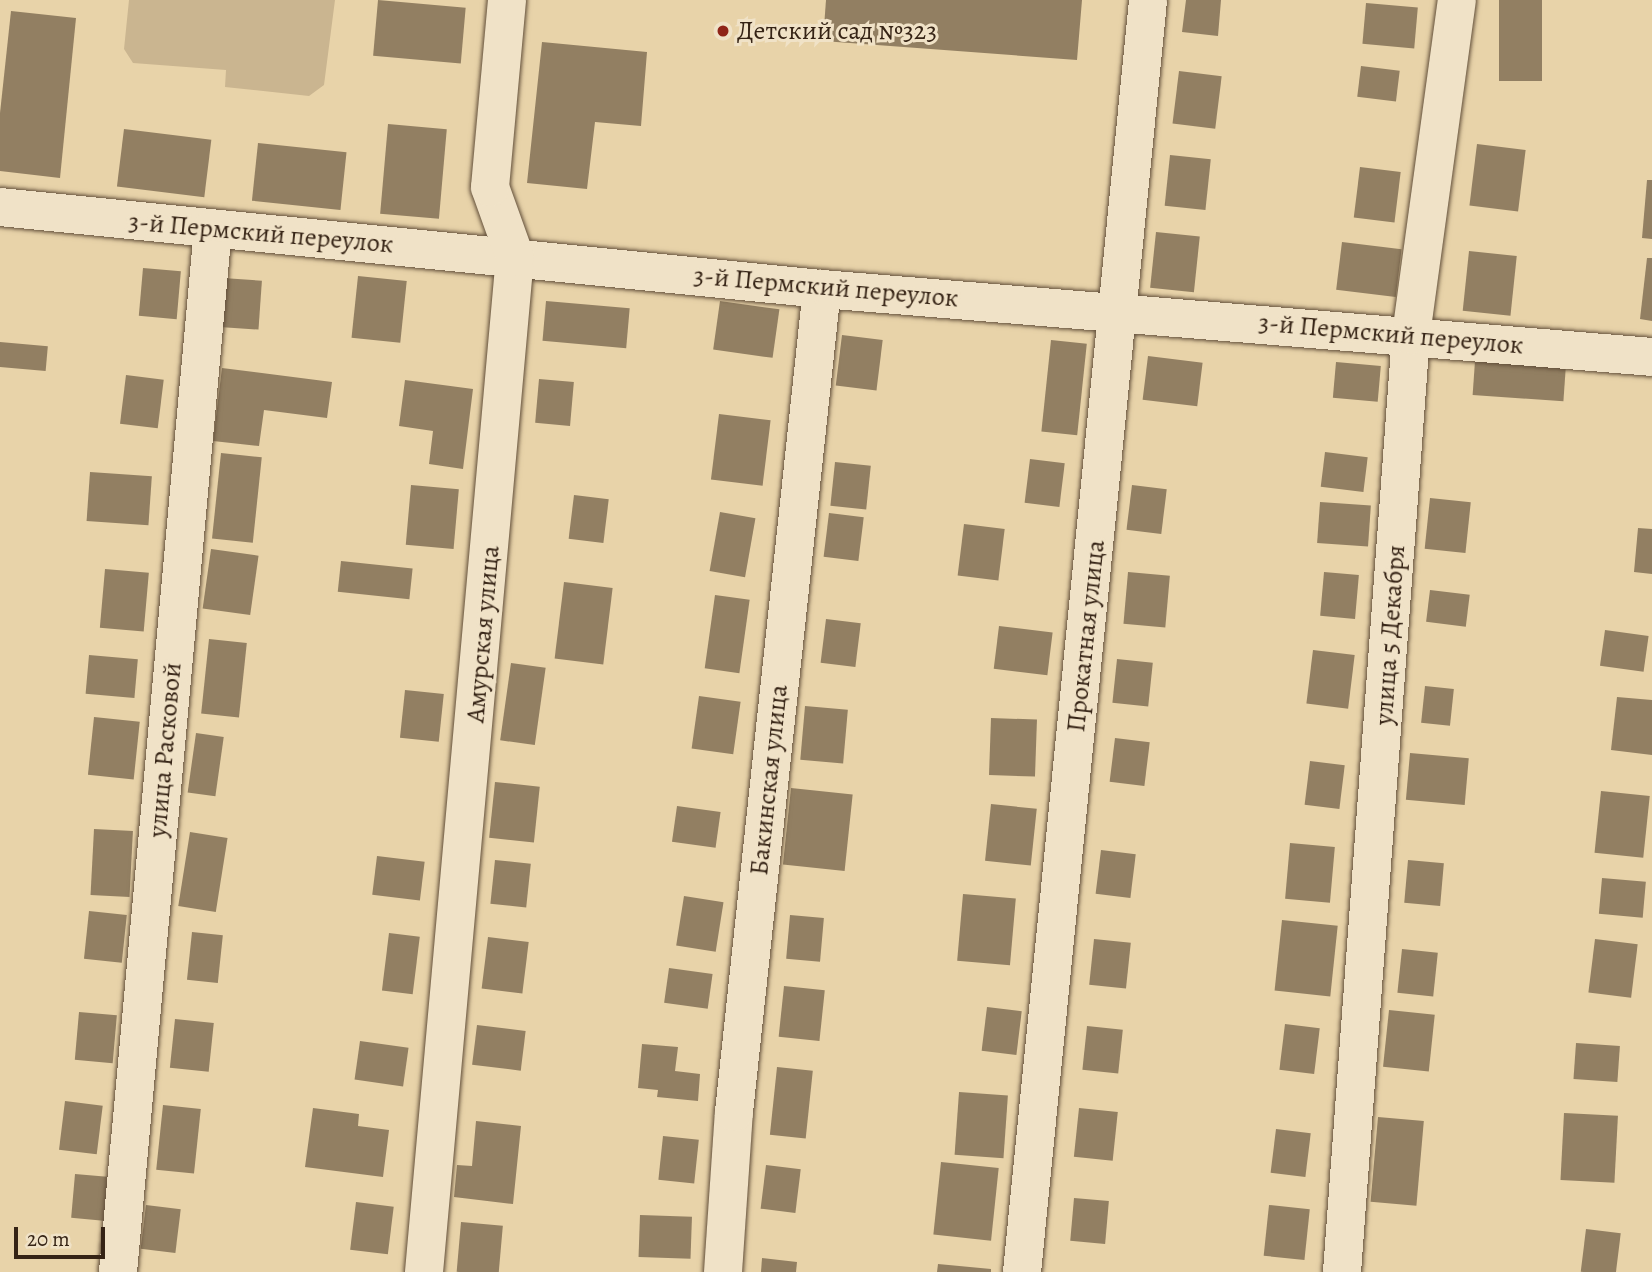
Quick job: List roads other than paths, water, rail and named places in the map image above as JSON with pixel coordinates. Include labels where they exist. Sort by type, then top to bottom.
[{"type":"street","name":"Амурская улица","points":[[424,1272],[515,257],[490,187],[507,0]]},
{"type":"street","name":"Прокатная улица","points":[[1022,1272],[1148,0]]},
{"type":"street","name":"улица 5 Декабря","points":[[1342,1272],[1411,335],[1457,0]]},
{"type":"street","name":"3-й Пермский переулок","points":[[0,207],[822,289],[1411,335],[1652,357]]},
{"type":"street","name":"улица Расковой","points":[[118,1272],[213,228]]},
{"type":"street","name":"Бакинская улица","points":[[723,1272],[734,1112],[822,289]]},
{"type":"place","name":"Детский сад №323","points":[[723,31]]}]
